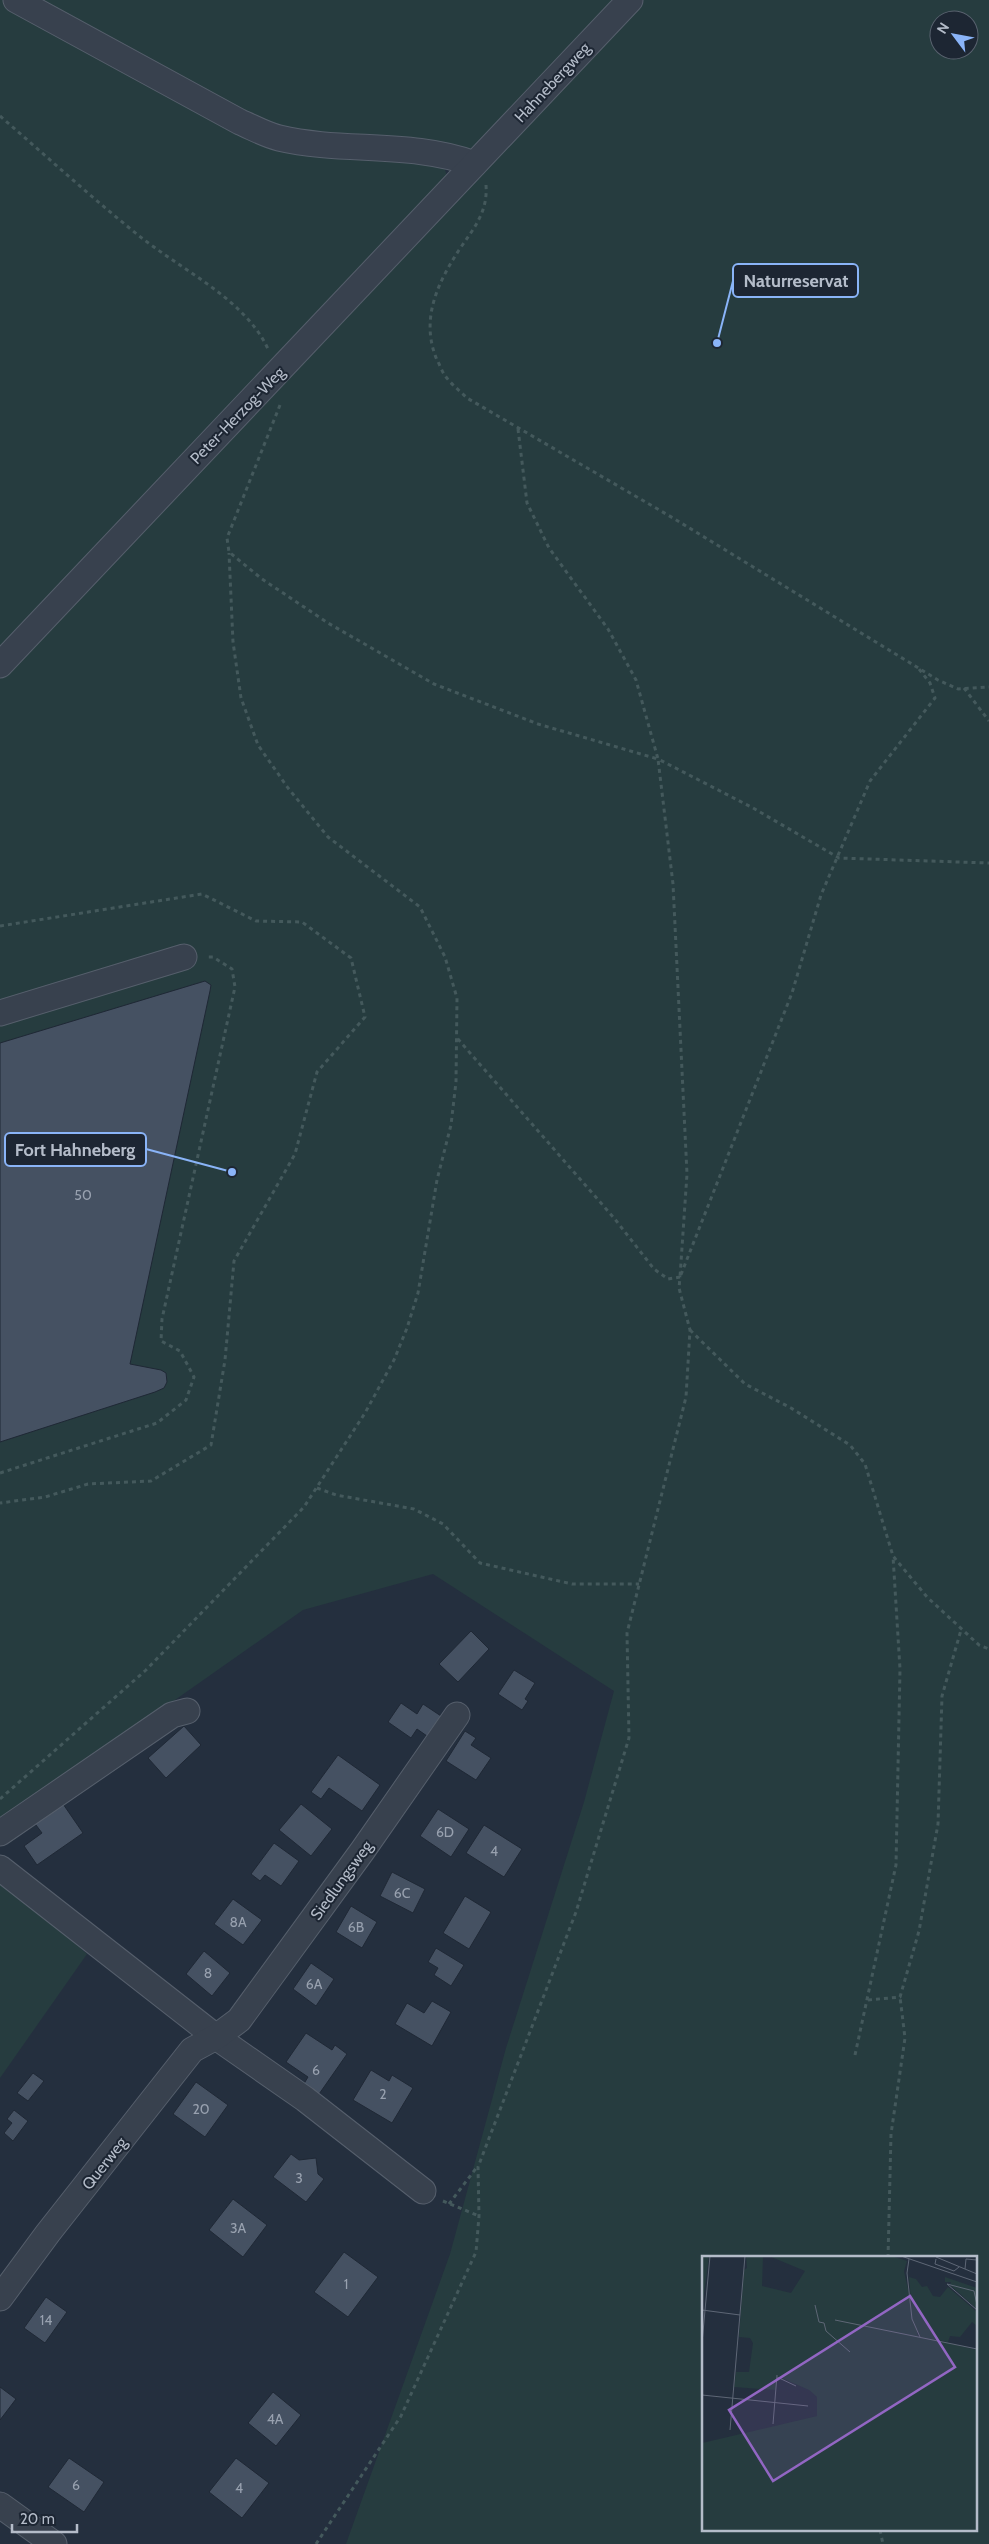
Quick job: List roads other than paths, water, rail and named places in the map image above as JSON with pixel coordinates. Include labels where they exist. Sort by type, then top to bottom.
[{"type":"street","points":[[16,0],[240,122],[276,138],[318,145],[452,156],[474,164]]},
{"type":"street","name":"Hahnebergweg","points":[[474,164],[630,0]]},
{"type":"street","name":"Peter-Herzog-Weg","points":[[0,665],[474,164]]},
{"type":"street","points":[[0,1013],[184,957]]},
{"type":"street","points":[[0,1832],[172,1715],[187,1711]]},
{"type":"street","name":"Siedlungsweg","points":[[216,2036],[239,2020],[363,1850],[457,1715]]},
{"type":"street","points":[[0,1868],[216,2036],[304,2098],[422,2190]]},
{"type":"street","name":"Querweg","points":[[0,2298],[48,2233],[192,2050],[216,2036]]},
{"type":"street","points":[[0,2505],[54,2544]]},
{"type":"place","name":"Naturreservat","points":[[717,343]]},
{"type":"place","name":"Fort Hahneberg","points":[[232,1172]]}]
